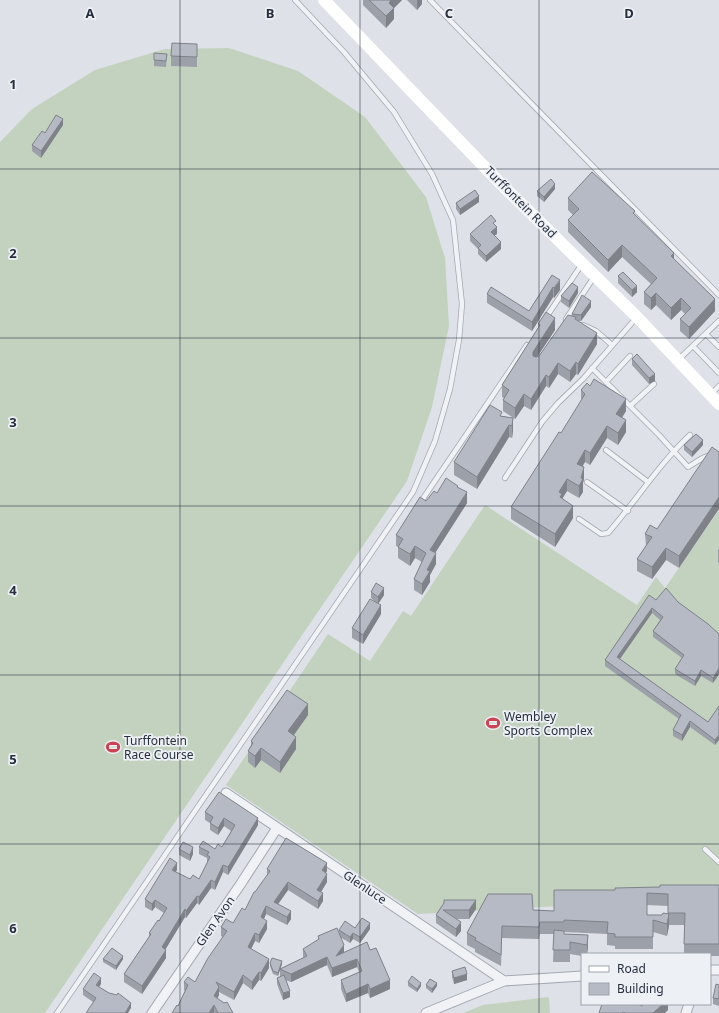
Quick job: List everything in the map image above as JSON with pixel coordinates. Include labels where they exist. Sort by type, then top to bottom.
[{"type":"street","name":"Turffontein Road","points":[[324,0],[499,182],[526,206],[582,264],[637,317],[677,362],[715,390],[719,404]]},
{"type":"street","name":"Glenluce","points":[[226,793],[504,982]]},
{"type":"street","name":"Glen Avon","points":[[152,1013],[240,886],[277,828]]},
{"type":"street","points":[[426,1013],[504,982],[581,976]]},
{"type":"lane","points":[[57,1013],[413,492],[435,441],[450,389],[459,340],[462,304],[453,220],[432,174],[394,112],[344,52],[295,0]]},
{"type":"lane","points":[[430,0],[719,295]]},
{"type":"lane","points":[[542,323],[582,264]]},
{"type":"lane","points":[[561,327],[567,322],[595,276]]},
{"type":"lane","points":[[505,478],[554,408],[637,317]]},
{"type":"lane","points":[[677,362],[719,321]]},
{"type":"lane","points":[[579,326],[584,325],[596,330],[612,345]]},
{"type":"lane","points":[[706,334],[719,347]]},
{"type":"lane","points":[[417,507],[529,343]]},
{"type":"lane","points":[[693,346],[719,373]]},
{"type":"lane","points":[[606,382],[630,356]]},
{"type":"lane","points":[[592,368],[688,468],[706,456],[714,454],[719,456]]},
{"type":"lane","points":[[630,406],[654,384]]},
{"type":"lane","points":[[579,519],[601,534],[608,534],[628,511],[648,482],[673,451],[690,435]]},
{"type":"lane","points":[[606,450],[648,482]]},
{"type":"lane","points":[[587,482],[628,511]]},
{"type":"lane","points":[[705,849],[719,862]]},
{"type":"green space","name":"Turffontein Race Course","points":[[229,48],[298,71],[365,117],[426,197],[445,258],[449,326],[432,407],[407,481],[45,1013],[0,1013],[0,142],[32,109],[95,70],[165,49]]},
{"type":"green space","name":"Wembley Sports Complex","points":[[485,505],[637,605],[656,577],[665,588],[719,510],[719,897],[418,914],[226,785],[328,634],[370,661],[403,611],[411,616]]},
{"type":"green space","points":[[549,997],[550,1013],[463,1013],[483,1005]]},
{"type":"building","points":[[369,0],[391,0],[389,3],[394,8],[386,16]]},
{"type":"building","points":[[172,43],[197,44],[197,57],[171,56]]},
{"type":"building","points":[[154,53],[167,54],[166,61],[154,60]]},
{"type":"building","points":[[56,115],[63,119],[41,151],[32,145],[42,131],[45,133]]},
{"type":"building","points":[[592,172],[635,211],[633,213],[674,253],[671,256],[715,299],[689,327],[680,319],[691,308],[681,298],[671,308],[656,293],[651,298],[644,292],[657,278],[622,245],[608,260],[568,220],[579,209],[568,198]]},
{"type":"building","points":[[551,179],[555,184],[544,197],[537,191]]},
{"type":"building","points":[[475,190],[479,196],[460,209],[456,203]]},
{"type":"building","points":[[491,215],[496,221],[493,223],[497,227],[491,232],[501,242],[486,256],[478,248],[481,245],[470,234]]},
{"type":"building","points":[[623,272],[637,286],[632,290],[618,276]]},
{"type":"building","points":[[552,275],[560,280],[554,288],[553,287],[532,322],[487,294],[491,287],[529,311]]},
{"type":"building","points":[[572,283],[578,287],[569,301],[561,296]]},
{"type":"building","points":[[582,295],[591,301],[581,315],[572,314]]},
{"type":"building","points":[[546,312],[555,318],[533,352],[533,356],[539,356],[568,315],[576,317],[575,319],[597,333],[578,364],[576,362],[570,371],[558,363],[549,377],[546,375],[531,399],[524,394],[515,408],[503,400],[509,390],[502,385],[540,325],[538,324]]},
{"type":"building","points":[[637,354],[655,374],[649,378],[632,359]]},
{"type":"building","points":[[594,379],[626,399],[616,414],[626,420],[618,433],[607,426],[590,453],[585,450],[577,464],[584,467],[581,478],[583,479],[579,486],[567,479],[559,492],[562,494],[560,497],[573,506],[555,534],[511,507],[559,432],[561,433],[585,394],[581,390],[587,383],[590,386]]},
{"type":"building","points":[[490,405],[502,412],[500,416],[513,418],[512,426],[509,425],[477,477],[454,462]]},
{"type":"building","points":[[696,434],[703,440],[692,452],[684,445]]},
{"type":"building","points":[[712,447],[719,452],[719,497],[679,556],[666,548],[652,567],[637,559],[652,537],[645,534],[650,525],[657,529]]},
{"type":"building","points":[[446,478],[458,486],[457,487],[467,492],[430,550],[436,553],[427,570],[430,571],[422,584],[414,579],[426,553],[415,546],[410,554],[398,547],[403,539],[396,535],[420,497],[426,501],[434,491],[437,493]]},
{"type":"building","points":[[376,583],[384,588],[378,597],[371,592]]},
{"type":"building","points":[[666,588],[678,602],[719,634],[719,668],[713,678],[701,670],[695,681],[675,669],[684,655],[653,631],[663,617],[652,608],[617,657],[708,722],[719,706],[719,735],[715,740],[690,721],[682,735],[673,730],[681,715],[605,660],[649,595],[656,600]]},
{"type":"building","points":[[370,599],[381,605],[363,635],[352,628]]},
{"type":"building","points":[[287,690],[308,704],[288,731],[296,737],[280,762],[261,748],[255,756],[248,751],[253,743],[251,741]]},
{"type":"building","points":[[219,792],[258,818],[228,867],[223,865],[215,882],[211,880],[199,897],[197,896],[186,911],[185,909],[162,947],[166,950],[142,986],[124,974],[151,934],[149,933],[167,908],[155,900],[152,904],[145,899],[170,858],[177,863],[172,870],[190,879],[193,875],[199,879],[210,857],[207,855],[209,852],[199,847],[203,841],[215,849],[218,844],[222,847],[235,825],[224,818],[218,828],[210,823],[213,817],[205,812]]},
{"type":"building","points":[[286,838],[327,863],[322,870],[327,874],[317,890],[323,893],[318,901],[288,882],[274,902],[291,911],[287,917],[266,906],[261,917],[267,921],[259,935],[255,933],[248,947],[269,959],[261,973],[259,972],[252,982],[243,975],[234,992],[216,982],[219,987],[214,996],[224,1003],[227,1002],[233,1013],[218,1013],[214,1005],[209,1013],[172,1013],[177,1005],[178,1006],[188,985],[184,982],[188,977],[195,982],[208,958],[227,931],[221,927],[226,919],[233,923],[242,908],[245,910],[254,892],[270,871],[267,869]]},
{"type":"building","points":[[183,842],[193,847],[190,855],[179,849]]},
{"type":"building","points":[[660,885],[719,885],[719,944],[684,944],[685,913],[668,913],[668,894],[647,893],[647,915],[662,915],[663,913],[669,914],[667,924],[653,920],[653,937],[615,937],[615,934],[607,933],[608,922],[564,920],[564,922],[540,922],[539,927],[502,926],[501,955],[475,940],[476,938],[467,933],[488,894],[532,894],[533,910],[554,911],[554,890],[615,890],[615,888],[660,887]]},
{"type":"building","points":[[444,900],[476,900],[469,910],[443,910],[461,922],[456,929],[436,915],[444,903]]},
{"type":"building","points":[[362,918],[370,923],[360,937],[353,933],[350,937],[339,930],[345,921],[355,928]]},
{"type":"building","points":[[337,928],[344,945],[336,956],[367,942],[370,950],[376,948],[390,980],[370,989],[368,984],[346,994],[341,980],[362,971],[357,959],[332,968],[327,957],[291,974],[280,969],[307,956],[303,949],[319,939],[318,936]]},
{"type":"building","points":[[554,930],[564,931],[564,934],[588,935],[587,945],[570,942],[570,950],[553,950]]},
{"type":"building","points":[[112,948],[123,956],[116,966],[103,959]]},
{"type":"building","points":[[272,958],[282,961],[278,973],[273,971],[270,963]]},
{"type":"building","points":[[465,967],[467,974],[454,978],[452,971]]},
{"type":"building","points":[[94,973],[101,978],[96,985],[109,993],[117,995],[118,993],[131,1003],[125,1013],[86,1013],[96,998],[83,989]]},
{"type":"building","points":[[284,975],[290,991],[283,993],[277,978]]},
{"type":"building","points":[[412,976],[421,983],[417,989],[408,982]]},
{"type":"building","points":[[430,979],[437,983],[432,989],[426,985]]},
{"type":"building","points":[[716,984],[719,985],[719,999],[713,998]]},
{"type":"building","points":[[602,1005],[662,1005],[653,1013],[599,1013]]},
{"type":"place","name":"Wembley Sports Complex","points":[[493,723]]},
{"type":"place","name":"Turffontein Race Course","points":[[113,747]]}]
